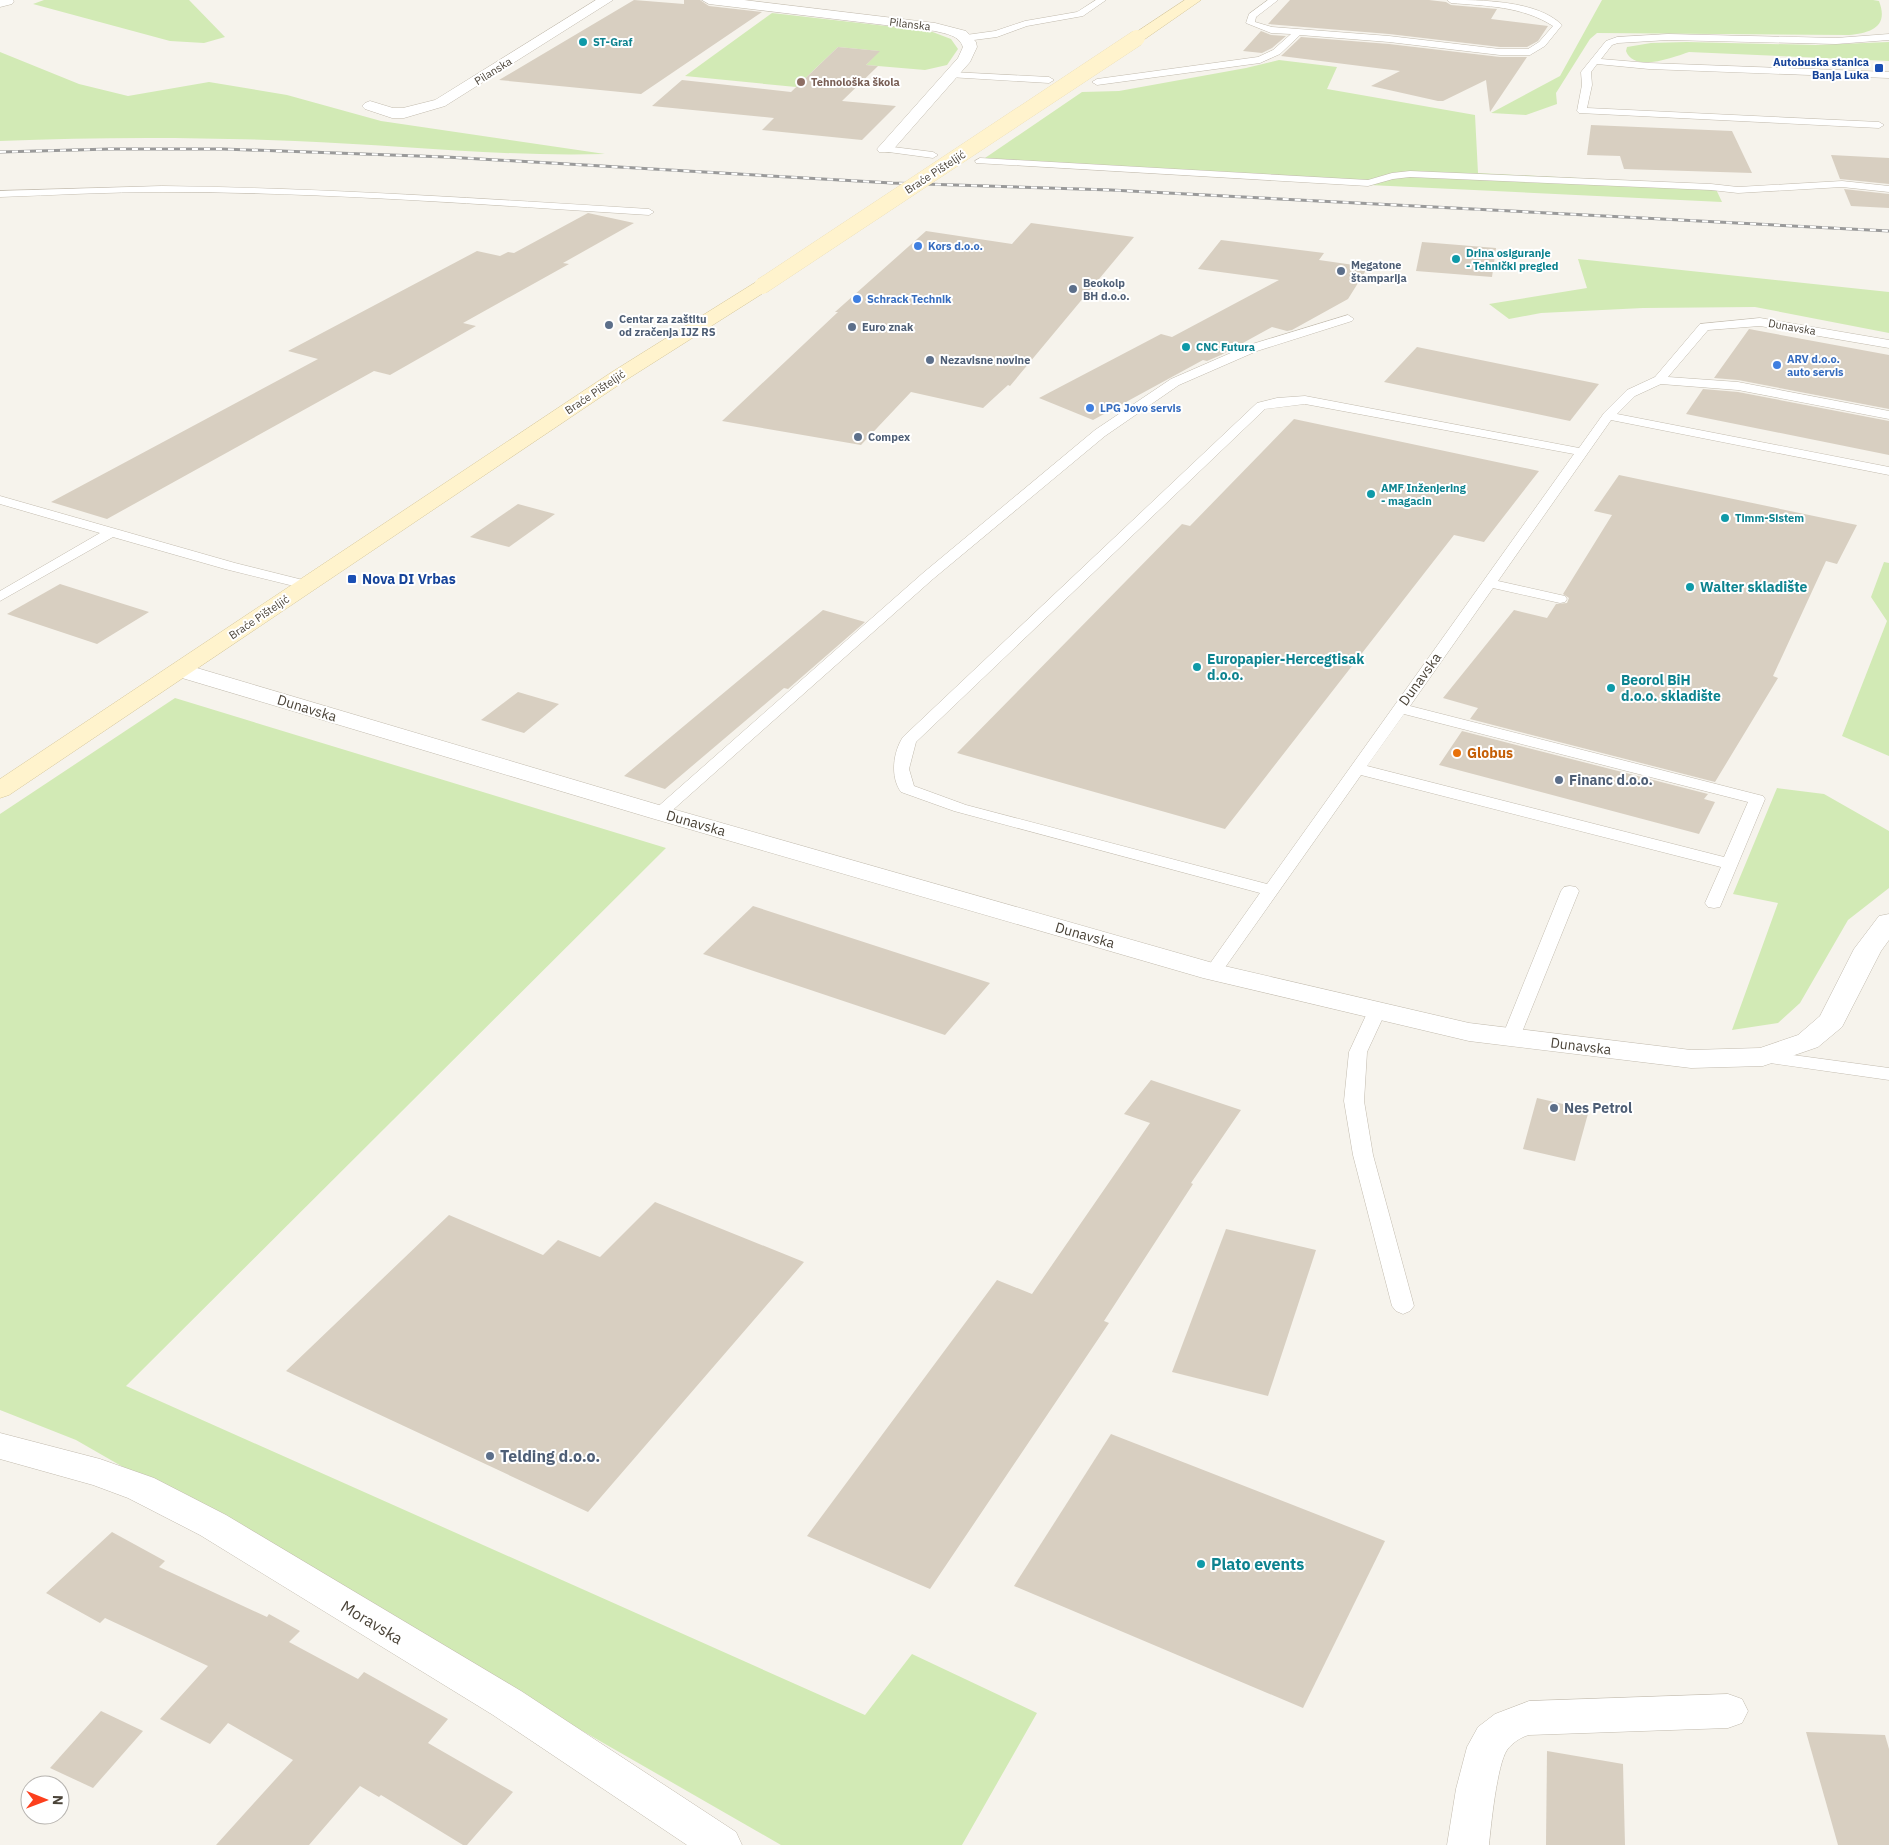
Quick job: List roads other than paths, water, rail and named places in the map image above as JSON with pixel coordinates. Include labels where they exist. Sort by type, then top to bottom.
[{"type":"street","name":"Pilanska","points":[[370,106],[392,113],[404,113],[440,103],[606,0]]},
{"type":"street","name":"Pilanska","points":[[709,0],[935,27],[959,33],[966,38]]},
{"type":"street","name":"Braće Pišteljić","points":[[0,790],[619,376],[762,286],[1194,0]]},
{"type":"street","points":[[885,149],[952,75],[968,53],[969,42],[966,38]]},
{"type":"street","name":"Dunavska","points":[[180,670],[660,813],[1213,972],[1469,1032],[1690,1059],[1763,1057],[1808,1040],[1832,1021],[1868,950],[1889,922]]},
{"type":"street","name":"Moravska","points":[[0,1446],[100,1473],[125,1482],[141,1488],[213,1525],[507,1703],[721,1845]]},
{"type":"street","points":[[1468,1845],[1479,1772],[1491,1739],[1515,1721],[1529,1718],[1728,1711]]},
{"type":"lane","points":[[966,38],[997,34],[1025,24],[1080,14],[1102,0]]},
{"type":"lane","points":[[1274,0],[1252,16],[1250,23],[1271,30],[1389,39],[1500,52],[1530,52],[1542,44],[1558,25],[1546,16],[1518,8],[1451,0]]},
{"type":"lane","points":[[1097,82],[1272,57],[1286,46],[1298,32]]},
{"type":"lane","points":[[1879,125],[1582,112],[1587,85],[1586,72],[1609,43],[1627,38],[1668,37],[1836,42],[1889,37]]},
{"type":"lane","points":[[1594,61],[1650,66],[1889,75]]},
{"type":"lane","points":[[952,75],[1049,80]]},
{"type":"lane","points":[[1694,117],[1701,130]]},
{"type":"lane","points":[[885,149],[933,155]]},
{"type":"lane","points":[[980,161],[1368,183],[1392,176],[1410,174],[1738,190],[1842,184],[1889,189]]},
{"type":"lane","points":[[0,194],[90,190],[295,192],[649,212]]},
{"type":"lane","points":[[660,813],[928,576],[1100,433],[1175,382],[1253,348],[1348,319]]},
{"type":"lane","name":"Dunavska","points":[[1660,380],[1704,327],[1760,322],[1889,344]]},
{"type":"lane","name":"Dunavska","points":[[1213,972],[1582,452],[1608,416],[1631,392],[1660,380],[1738,386],[1889,415]]},
{"type":"lane","points":[[1272,891],[960,808],[907,789],[901,769],[909,740],[1261,406],[1277,402],[1305,400],[1582,452]]},
{"type":"lane","points":[[1608,416],[1889,472]]},
{"type":"lane","points":[[0,500],[242,570],[306,585]]},
{"type":"lane","points":[[0,597],[45,569],[112,532]]},
{"type":"lane","points":[[1490,583],[1560,599]]},
{"type":"lane","points":[[1400,708],[1756,799],[1714,903]]},
{"type":"lane","points":[[1358,769],[1730,864]]},
{"type":"lane","points":[[1512,1037],[1570,891]]},
{"type":"lane","points":[[1377,1011],[1358,1052],[1354,1101],[1363,1155],[1403,1306]]},
{"type":"lane","points":[[1763,1057],[1889,1074]]},
{"type":"railway","points":[[0,152],[111,149],[223,149],[446,157],[892,183],[1111,190],[1889,231]]},
{"type":"place","name":"ST-Graf","points":[[583,42]]},
{"type":"place","name":"Autobuska stanica Banja Luka","points":[[1879,68]]},
{"type":"place","name":"Tehnološka škola","points":[[801,82]]},
{"type":"place","name":"Kors d.o.o.","points":[[918,246]]},
{"type":"place","name":"Drina osiguranje - Tehnički pregled","points":[[1456,259]]},
{"type":"place","name":"Megatone štamparija","points":[[1341,271]]},
{"type":"place","name":"Beokolp BH d.o.o.","points":[[1073,289]]},
{"type":"place","name":"Schrack Technik","points":[[857,299]]},
{"type":"place","name":"Centar za zaštitu od zračenja IJZ RS","points":[[609,325]]},
{"type":"place","name":"Euro znak","points":[[852,327]]},
{"type":"place","name":"CNC Futura","points":[[1186,347]]},
{"type":"place","name":"Nezavisne novine","points":[[930,360]]},
{"type":"place","name":"ARV d.o.o. auto servis","points":[[1777,365]]},
{"type":"place","name":"LPG Jovo servis","points":[[1090,408]]},
{"type":"place","name":"Compex","points":[[858,437]]},
{"type":"place","name":"AMF Inženjering - magacin","points":[[1371,494]]},
{"type":"place","name":"Timm-Sistem","points":[[1725,518]]},
{"type":"place","name":"Nova DI Vrbas","points":[[352,579]]},
{"type":"place","name":"Walter skladište","points":[[1690,587]]},
{"type":"place","name":"Europapier-Hercegtisak d.o.o.","points":[[1197,667]]},
{"type":"place","name":"Beorol BiH d.o.o. skladište","points":[[1611,688]]},
{"type":"place","name":"Globus","points":[[1457,753]]},
{"type":"place","name":"Financ d.o.o.","points":[[1559,780]]},
{"type":"place","name":"Nes Petrol","points":[[1554,1108]]},
{"type":"place","name":"Telding d.o.o.","points":[[490,1456]]},
{"type":"place","name":"Plato events","points":[[1201,1564]]}]
